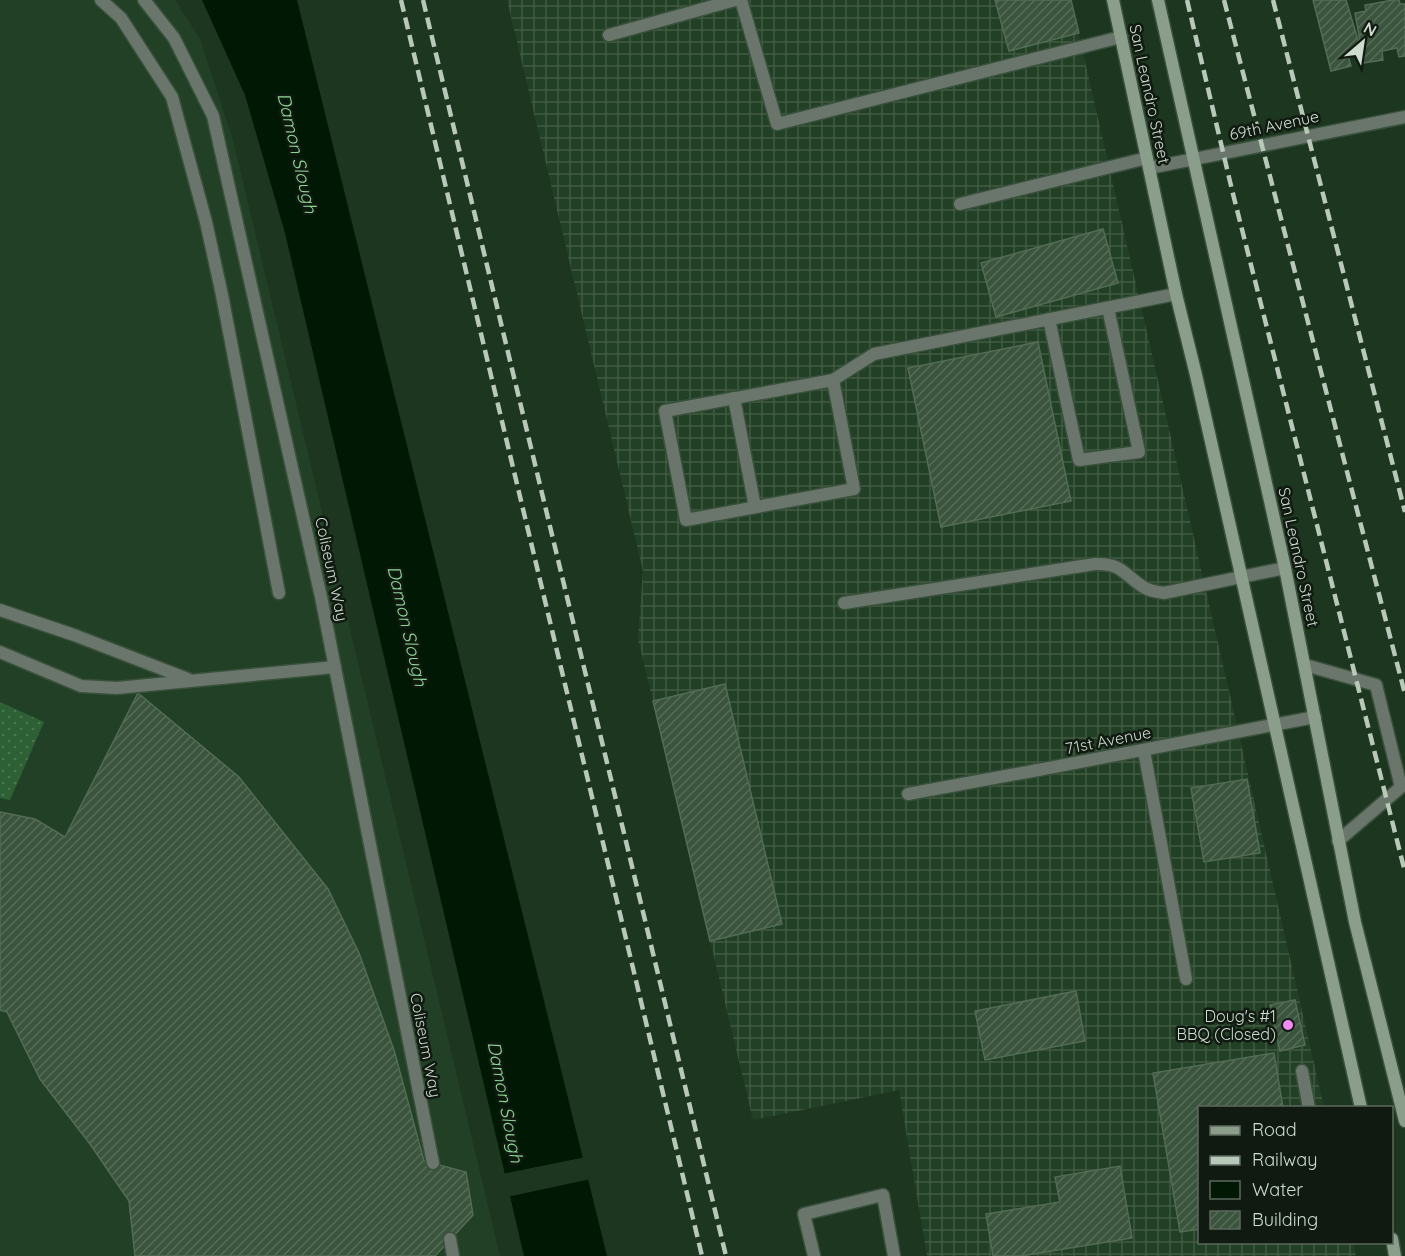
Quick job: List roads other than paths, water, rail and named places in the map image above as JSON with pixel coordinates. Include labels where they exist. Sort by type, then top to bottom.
[{"type":"main road","name":"San Leandro Street","points":[[1113,0],[1176,294],[1360,1106]]},
{"type":"main road","name":"San Leandro Street","points":[[1158,0],[1285,568],[1338,841],[1376,1011],[1405,1121]]},
{"type":"street","points":[[100,0],[121,18],[172,97],[200,199],[220,285],[251,437],[279,593]]},
{"type":"street","name":"Coliseum Way","points":[[144,0],[174,38],[213,116],[254,306],[296,475],[433,1163]]},
{"type":"street","points":[[609,35],[735,0]]},
{"type":"street","points":[[741,0],[777,124],[1121,37]]},
{"type":"street","name":"69th Avenue","points":[[960,204],[1148,163],[1192,158],[1405,117]]},
{"type":"street","points":[[833,380],[854,489],[686,520],[665,411],[833,380],[874,354],[1176,294]]},
{"type":"street","points":[[1049,319],[1078,460],[1139,452],[1107,308]]},
{"type":"street","points":[[734,398],[754,507]]},
{"type":"street","points":[[844,603],[1095,564],[1110,564],[1123,569],[1146,589],[1164,593],[1285,568]]},
{"type":"street","points":[[0,610],[74,635],[192,681]]},
{"type":"street","points":[[0,652],[81,686],[117,688],[335,667]]},
{"type":"street","points":[[1305,665],[1376,685],[1401,787],[1338,841]]},
{"type":"street","name":"71st Avenue","points":[[908,794],[1314,717]]},
{"type":"street","points":[[1144,750],[1186,979]]},
{"type":"street","points":[[1302,1071],[1309,1106]]},
{"type":"street","points":[[814,1256],[804,1214],[883,1195],[894,1256]]},
{"type":"street","points":[[450,1239],[453,1256]]},
{"type":"water","name":"Damon Slough","points":[[202,0],[297,0],[607,1256],[524,1256],[285,233],[245,95]]},
{"type":"railway","points":[[401,0],[702,1256]]},
{"type":"railway","points":[[423,0],[726,1256]]},
{"type":"railway","points":[[1187,0],[1232,190],[1405,872]]},
{"type":"railway","points":[[1224,0],[1405,694]]},
{"type":"railway","points":[[1273,0],[1405,512]]},
{"type":"place","name":"Doug's #1 BBQ (Closed)","points":[[1288,1025]]}]
